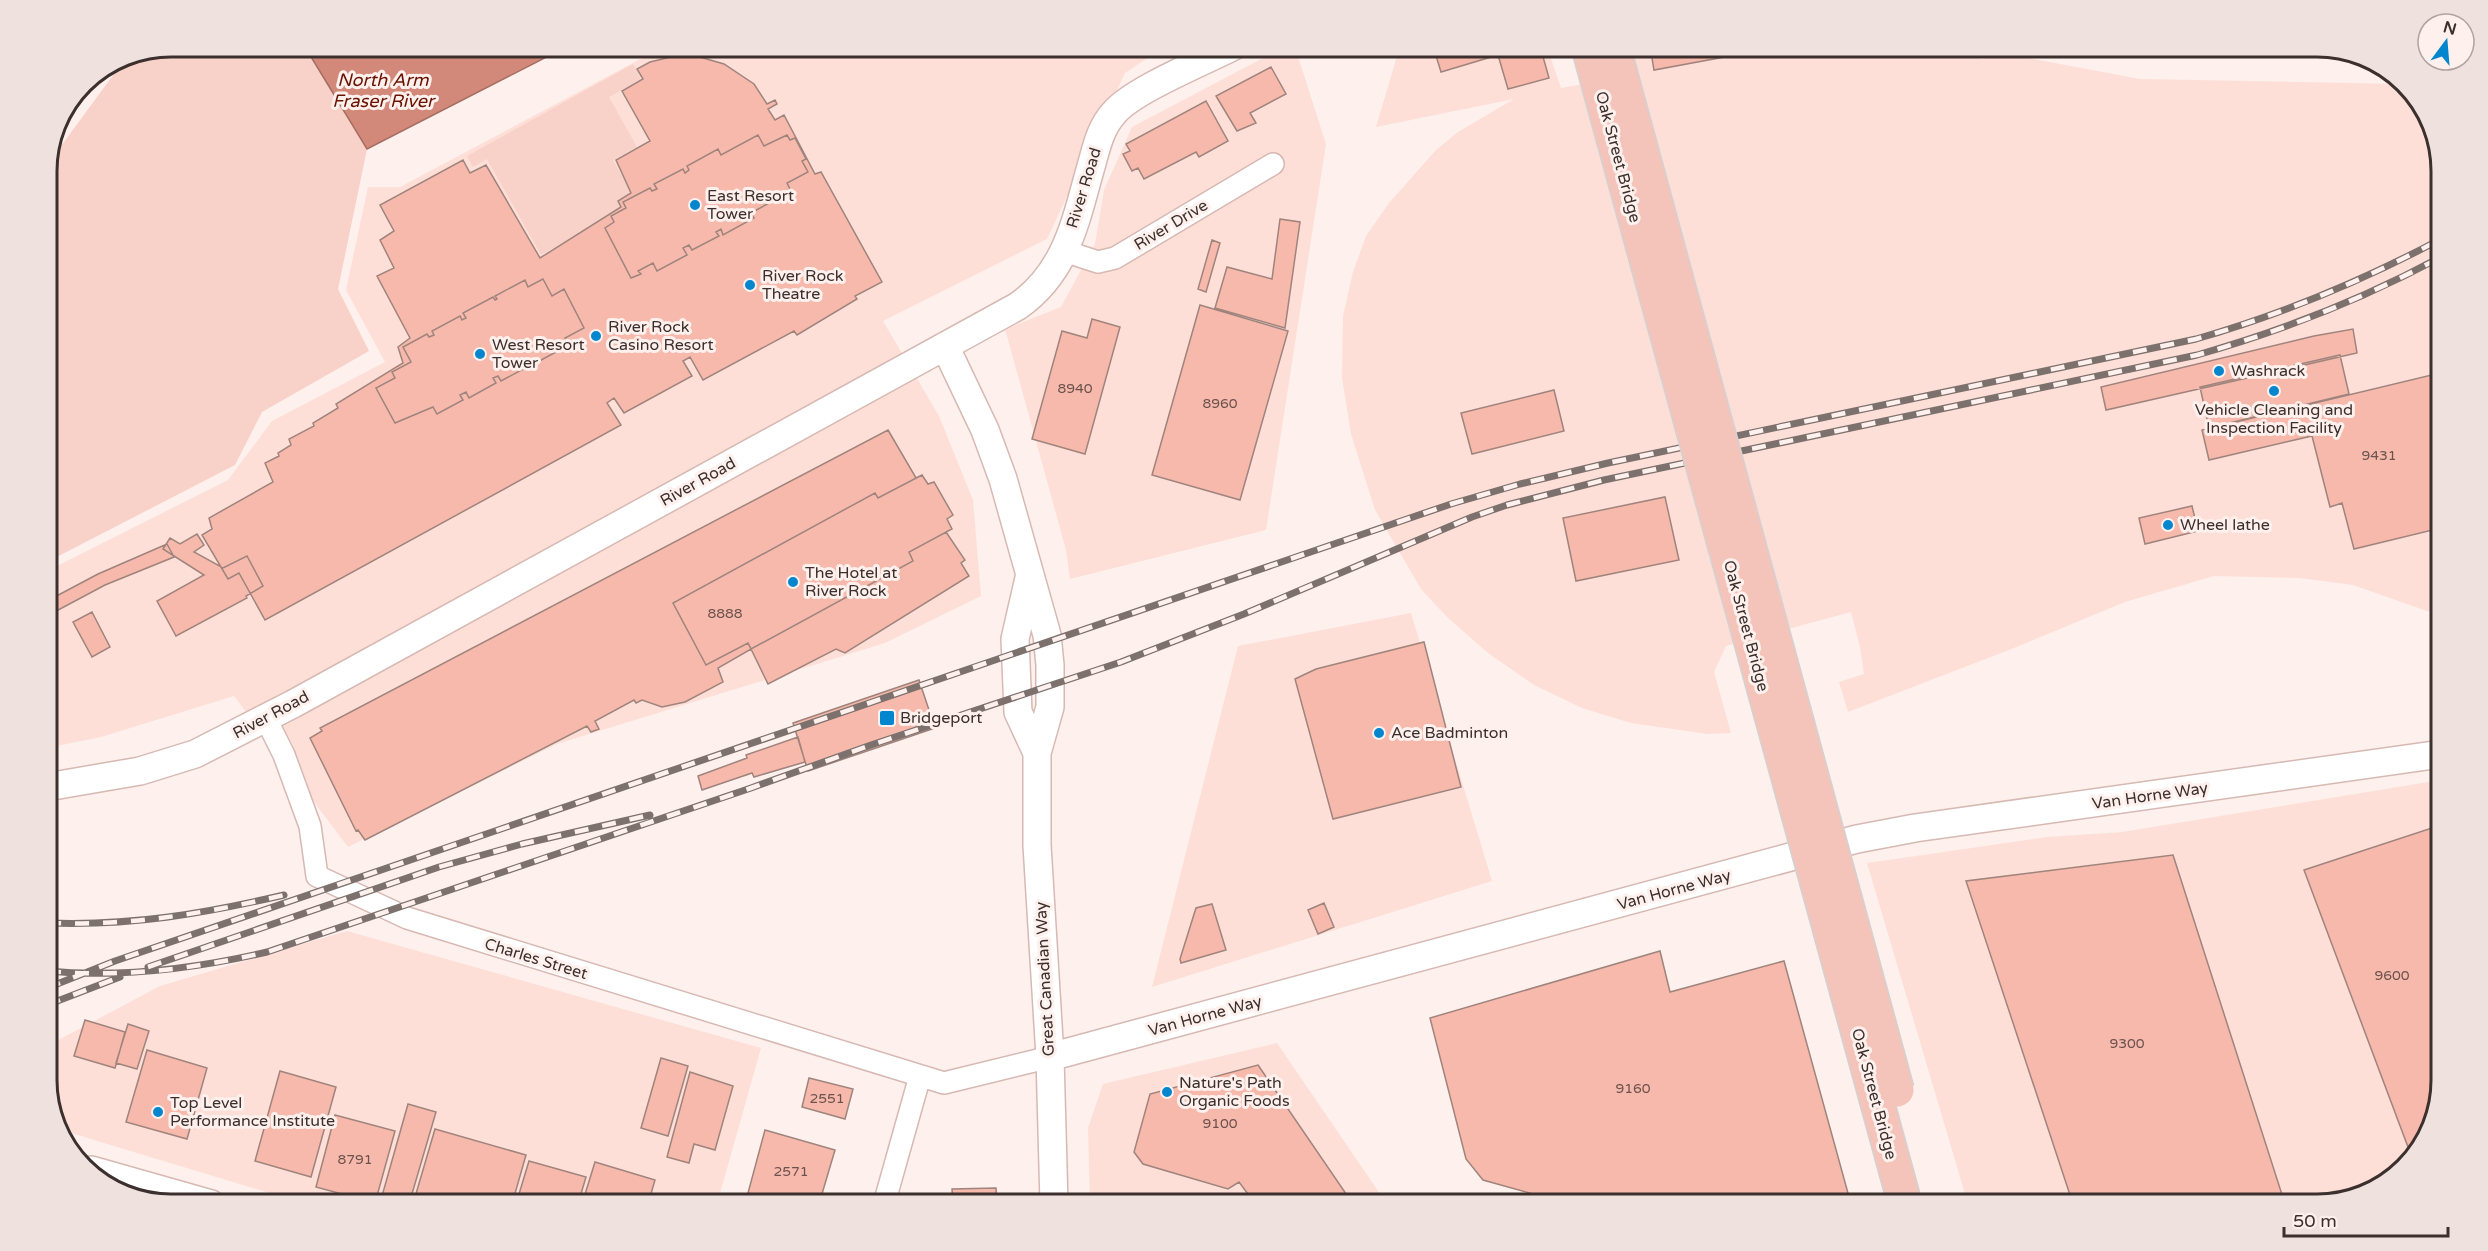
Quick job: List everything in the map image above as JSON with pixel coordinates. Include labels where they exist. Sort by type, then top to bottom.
[{"type":"highway","name":"Oak Street Bridge","points":[[1591,57],[1902,1194]]},
{"type":"highway","name":"Oak Street Bridge","points":[[1616,57],[1925,1194]]},
{"type":"street","name":"River Road","points":[[57,785],[140,771],[195,754],[266,719],[1032,296],[1046,283],[1064,251],[1075,222],[1098,141],[1114,112],[1135,96],[1212,57]]},
{"type":"street","name":"River Drive","points":[[1064,251],[1098,262],[1115,258],[1273,164]]},
{"type":"street","name":"Great Canadian Way","points":[[945,346],[985,430],[1003,478],[1047,635],[1050,707],[1036,753],[1037,845],[1050,1057],[1054,1194]]},
{"type":"street","name":"Charles Street","points":[[266,719],[284,755],[310,826],[317,876],[407,918],[920,1076]]},
{"type":"street","name":"Van Horne Way","points":[[920,1076],[944,1083],[1050,1057],[1857,839],[1914,828],[2431,755]]},
{"type":"street","points":[[887,1194],[920,1076]]},
{"type":"street","points":[[108,1175],[171,1194]]},
{"type":"shaded area","points":[[163,57],[311,57],[367,149],[338,289],[369,351],[262,412],[235,465],[57,557],[57,163],[59,149],[116,71],[134,63]]},
{"type":"shaded area","points":[[644,57],[1149,57],[1125,73],[1047,239],[883,321],[939,416],[973,500],[981,596],[885,643],[557,744],[348,847],[234,696],[101,737],[57,746],[57,566],[228,480],[272,421],[385,362],[346,290],[368,187],[400,187]]},
{"type":"shaded area","points":[[1265,57],[1298,57],[1326,144],[1266,530],[1070,579],[1066,550],[1005,329],[1061,307],[1095,244],[1104,190],[1132,127]]},
{"type":"shaded area","points":[[1397,57],[1550,57],[1561,88],[1632,76],[1629,57],[1974,57],[1982,59],[2023,57],[2140,79],[2390,84],[2403,96],[2419,120],[2425,134],[2431,163],[2431,612],[2353,585],[2300,578],[2214,576],[2125,602],[1848,712],[1839,682],[1864,674],[1851,612],[1726,646],[1714,672],[1731,733],[1708,734],[1631,723],[1582,708],[1534,685],[1488,653],[1447,617],[1421,589],[1375,510],[1351,434],[1342,378],[1343,316],[1353,272],[1366,236],[1389,203],[1436,150],[1458,132],[1514,99],[1376,127]]},
{"type":"shaded area","points":[[633,64],[641,79],[609,97],[637,147],[613,160],[633,196],[626,208],[541,255],[487,159],[473,167],[467,156]]},
{"type":"shaded area","points":[[1411,613],[1492,881],[1152,987],[1238,646]]},
{"type":"shaded area","points":[[2431,782],[2431,1088],[2425,1117],[2419,1131],[2408,1150],[2387,1171],[2347,1190],[2317,1194],[1965,1194],[1867,863],[2047,837],[2122,832]]},
{"type":"shaded area","points":[[347,931],[761,1048],[720,1194],[273,1194],[69,1131],[63,1117],[57,1088],[57,1041],[160,986]]},
{"type":"shaded area","points":[[1277,1043],[1380,1194],[1090,1194],[1088,1128],[1103,1084]]},
{"type":"water","name":"North Arm Fraser River","points":[[311,57],[546,57],[367,149]]},
{"type":"building","name":"River Rock Casino Resort","points":[[671,57],[700,57],[724,64],[754,84],[767,104],[775,100],[777,104],[768,109],[775,120],[784,115],[815,174],[821,172],[882,282],[855,296],[857,299],[797,335],[794,331],[703,380],[690,357],[683,361],[692,376],[624,413],[614,398],[607,403],[621,425],[265,620],[239,573],[228,579],[202,535],[212,529],[209,518],[273,482],[265,463],[279,456],[278,453],[291,445],[289,439],[314,426],[313,423],[338,408],[336,404],[403,363],[398,347],[410,338],[377,276],[394,268],[380,240],[394,231],[380,205],[463,160],[470,173],[486,165],[540,258],[621,207],[618,201],[631,193],[616,160],[650,141],[622,91],[643,79],[637,69],[650,62]]},
{"type":"building","points":[[1436,57],[1491,57],[1441,72]]},
{"type":"building","points":[[1499,57],[1543,57],[1549,78],[1508,89]]},
{"type":"building","points":[[1652,57],[1724,57],[1654,70]]},
{"type":"building","points":[[1271,67],[1286,94],[1250,113],[1256,123],[1237,131],[1216,96]]},
{"type":"building","points":[[1206,101],[1228,141],[1199,157],[1196,152],[1144,179],[1138,168],[1132,171],[1123,154],[1130,151],[1126,144]]},
{"type":"building","name":"East Resort Tower","points":[[758,135],[764,146],[787,135],[790,140],[795,138],[806,159],[802,161],[808,172],[787,183],[791,191],[751,213],[754,218],[723,235],[721,229],[716,232],[719,236],[692,250],[689,245],[683,248],[687,255],[657,271],[653,263],[638,271],[641,274],[631,278],[605,228],[614,222],[611,216],[626,208],[623,202],[650,188],[652,191],[657,189],[654,184],[683,169],[685,173],[689,170],[687,166],[718,149],[721,155]]},
{"type":"building","points":[[1280,219],[1300,222],[1285,328],[1215,308],[1227,267],[1272,279]]},
{"type":"building","points":[[1212,240],[1220,243],[1206,292],[1198,289]]},
{"type":"building","name":"West Resort Tower","points":[[543,279],[552,296],[564,289],[584,328],[565,338],[569,345],[532,365],[529,360],[526,361],[529,366],[501,381],[498,376],[493,378],[496,383],[469,398],[466,392],[460,395],[463,400],[437,414],[433,407],[395,423],[376,388],[395,378],[392,372],[411,362],[403,347],[427,334],[429,337],[434,335],[432,331],[460,316],[462,320],[466,318],[463,313],[493,297],[497,299],[495,296],[525,280],[528,287]]},
{"type":"building","points":[[1200,305],[1288,331],[1240,500],[1152,475]]},
{"type":"building","points":[[1092,319],[1120,327],[1085,454],[1032,439],[1062,331],[1087,338]]},
{"type":"building","name":"Washrack","points":[[2353,329],[2357,353],[2106,410],[2101,387],[2314,336]]},
{"type":"building","name":"Vehicle Cleaning and Inspection Facility","points":[[2340,355],[2349,394],[2209,428],[2200,387]]},
{"type":"building","points":[[2431,375],[2431,530],[2354,549],[2342,503],[2330,507],[2312,436],[2209,460],[2202,430]]},
{"type":"building","points":[[1554,390],[1564,431],[1472,454],[1461,413]]},
{"type":"building","points":[[888,430],[916,478],[922,475],[928,484],[934,482],[953,515],[947,519],[952,529],[946,532],[965,560],[961,563],[969,576],[845,653],[836,649],[768,684],[751,649],[718,668],[723,682],[685,702],[662,707],[642,700],[636,703],[634,700],[595,721],[599,729],[591,732],[587,726],[365,840],[358,830],[356,831],[310,738],[322,731],[320,728]]},
{"type":"building","name":"The Hotel at River Rock","points":[[922,475],[928,484],[934,482],[953,515],[947,519],[952,529],[909,552],[913,561],[751,649],[748,643],[706,665],[673,603],[875,493],[878,498]]},
{"type":"building","points":[[1665,497],[1679,560],[1576,581],[1563,518]]},
{"type":"building","name":"Wheel lathe","points":[[2192,506],[2198,531],[2145,544],[2139,518]]},
{"type":"building","points":[[197,534],[204,545],[194,552],[223,568],[247,556],[263,586],[246,596],[247,598],[176,636],[157,601],[204,575],[163,549],[170,538],[180,544]]},
{"type":"building","points":[[167,544],[174,557],[105,585],[57,611],[57,596],[98,574]]},
{"type":"building","points":[[92,612],[110,647],[92,657],[73,622]]},
{"type":"building","name":"Ace Badminton","points":[[1424,642],[1461,787],[1333,819],[1295,679],[1316,669]]},
{"type":"building","points":[[919,680],[935,728],[808,771],[793,723]]},
{"type":"building","points":[[798,737],[805,762],[754,777],[752,773],[702,790],[698,776],[747,758],[746,755]]},
{"type":"building","points":[[2431,828],[2431,1088],[2425,1117],[2409,1149],[2304,870]]},
{"type":"building","points":[[2173,855],[2282,1194],[2070,1194],[1966,881]]},
{"type":"building","points":[[1324,903],[1334,927],[1318,934],[1308,910]]},
{"type":"building","points":[[1212,904],[1226,950],[1181,963],[1180,959],[1196,908]]},
{"type":"building","points":[[1660,951],[1670,992],[1784,961],[1848,1194],[1533,1194],[1483,1180],[1466,1159],[1430,1018]]},
{"type":"building","points":[[85,1020],[125,1032],[115,1068],[74,1056]]},
{"type":"building","points":[[128,1024],[149,1031],[137,1069],[116,1063]]},
{"type":"building","points":[[147,1050],[207,1068],[187,1139],[126,1122]]},
{"type":"building","points":[[661,1058],[688,1066],[668,1136],[641,1128]]},
{"type":"building","points":[[1258,1065],[1346,1194],[1248,1194],[1239,1182],[1228,1189],[1143,1164],[1134,1152],[1150,1094]]},
{"type":"building","points":[[280,1071],[336,1087],[311,1177],[255,1161]]},
{"type":"building","points":[[690,1072],[733,1086],[715,1150],[694,1144],[689,1163],[667,1157]]},
{"type":"building","points":[[809,1078],[853,1089],[845,1119],[802,1107]]},
{"type":"building","points":[[408,1104],[436,1112],[412,1194],[383,1194]]},
{"type":"building","points":[[335,1115],[395,1131],[378,1194],[342,1194],[316,1187]]},
{"type":"building","points":[[435,1129],[526,1155],[515,1194],[416,1194]]},
{"type":"building","points":[[765,1130],[835,1150],[822,1194],[748,1193]]},
{"type":"building","points":[[529,1161],[586,1177],[581,1194],[519,1194]]},
{"type":"building","points":[[595,1162],[655,1180],[651,1194],[585,1194]]},
{"type":"building","points":[[996,1188],[996,1194],[952,1194],[952,1189]]},
{"type":"railway","points":[[57,984],[115,961],[1451,504],[1520,484],[1608,463],[2196,339],[2260,319],[2322,295],[2382,269],[2431,244]]},
{"type":"railway","points":[[57,972],[130,973],[158,971],[267,952],[1121,662],[1244,614],[1472,517],[1507,505],[1604,480],[2197,355],[2322,313],[2431,262]]},
{"type":"railway","points":[[148,967],[439,867],[522,844],[650,815]]},
{"type":"railway","points":[[57,923],[108,923],[166,917],[284,895]]},
{"type":"railway","points":[[57,1001],[120,977]]},
{"type":"place","name":"East Resort Tower","points":[[695,205]]},
{"type":"place","name":"River Rock Theatre","points":[[750,285]]},
{"type":"place","name":"River Rock Casino Resort","points":[[596,336]]},
{"type":"place","name":"West Resort Tower","points":[[480,354]]},
{"type":"place","name":"Washrack","points":[[2219,371]]},
{"type":"place","name":"Vehicle Cleaning and Inspection Facility","points":[[2274,391]]},
{"type":"place","name":"Wheel lathe","points":[[2168,525]]},
{"type":"place","name":"The Hotel at River Rock","points":[[793,582]]},
{"type":"place","name":"Bridgeport","points":[[887,718]]},
{"type":"place","name":"Ace Badminton","points":[[1379,733]]},
{"type":"place","name":"Nature's Path Organic Foods","points":[[1167,1092]]},
{"type":"place","name":"Top Level Performance Institute","points":[[158,1112]]}]
